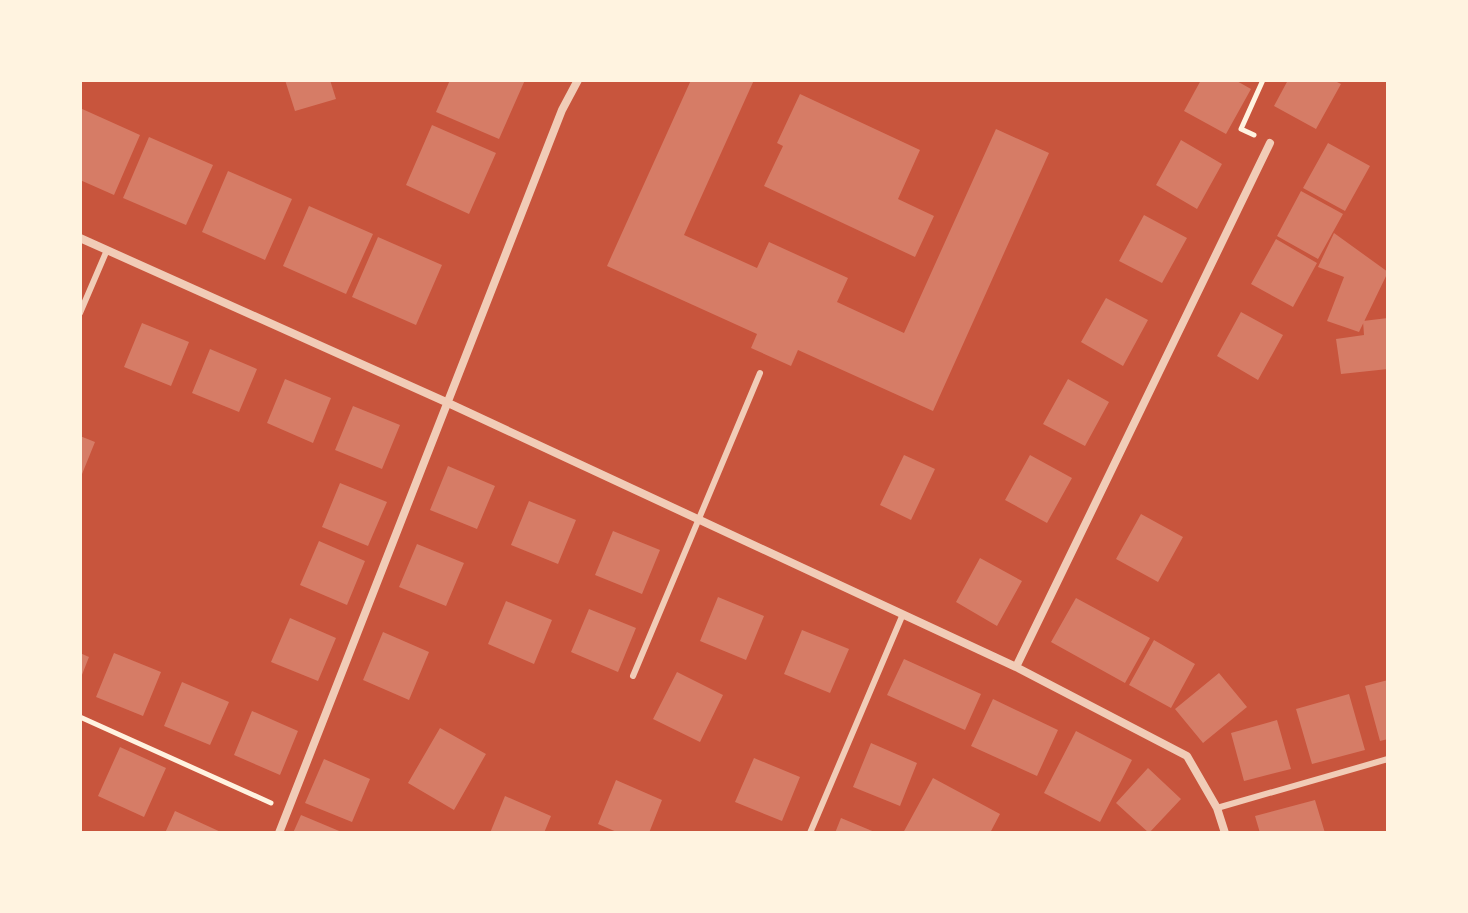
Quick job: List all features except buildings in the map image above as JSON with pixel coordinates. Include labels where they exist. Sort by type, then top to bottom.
[{"type":"street","points":[[279,833],[446,402],[562,110],[578,80]]},
{"type":"street","points":[[1016,667],[1270,143]]},
{"type":"street","points":[[80,238],[446,402],[1016,667],[1187,756],[1217,808],[1225,833]]},
{"type":"lane","points":[[80,313],[107,250]]},
{"type":"lane","points":[[633,676],[760,373]]},
{"type":"lane","points":[[810,833],[903,614]]},
{"type":"lane","points":[[1217,808],[1388,759]]},
{"type":"path","points":[[1263,80],[1241,129],[1270,143]]},
{"type":"path","points":[[80,717],[286,810]]}]
